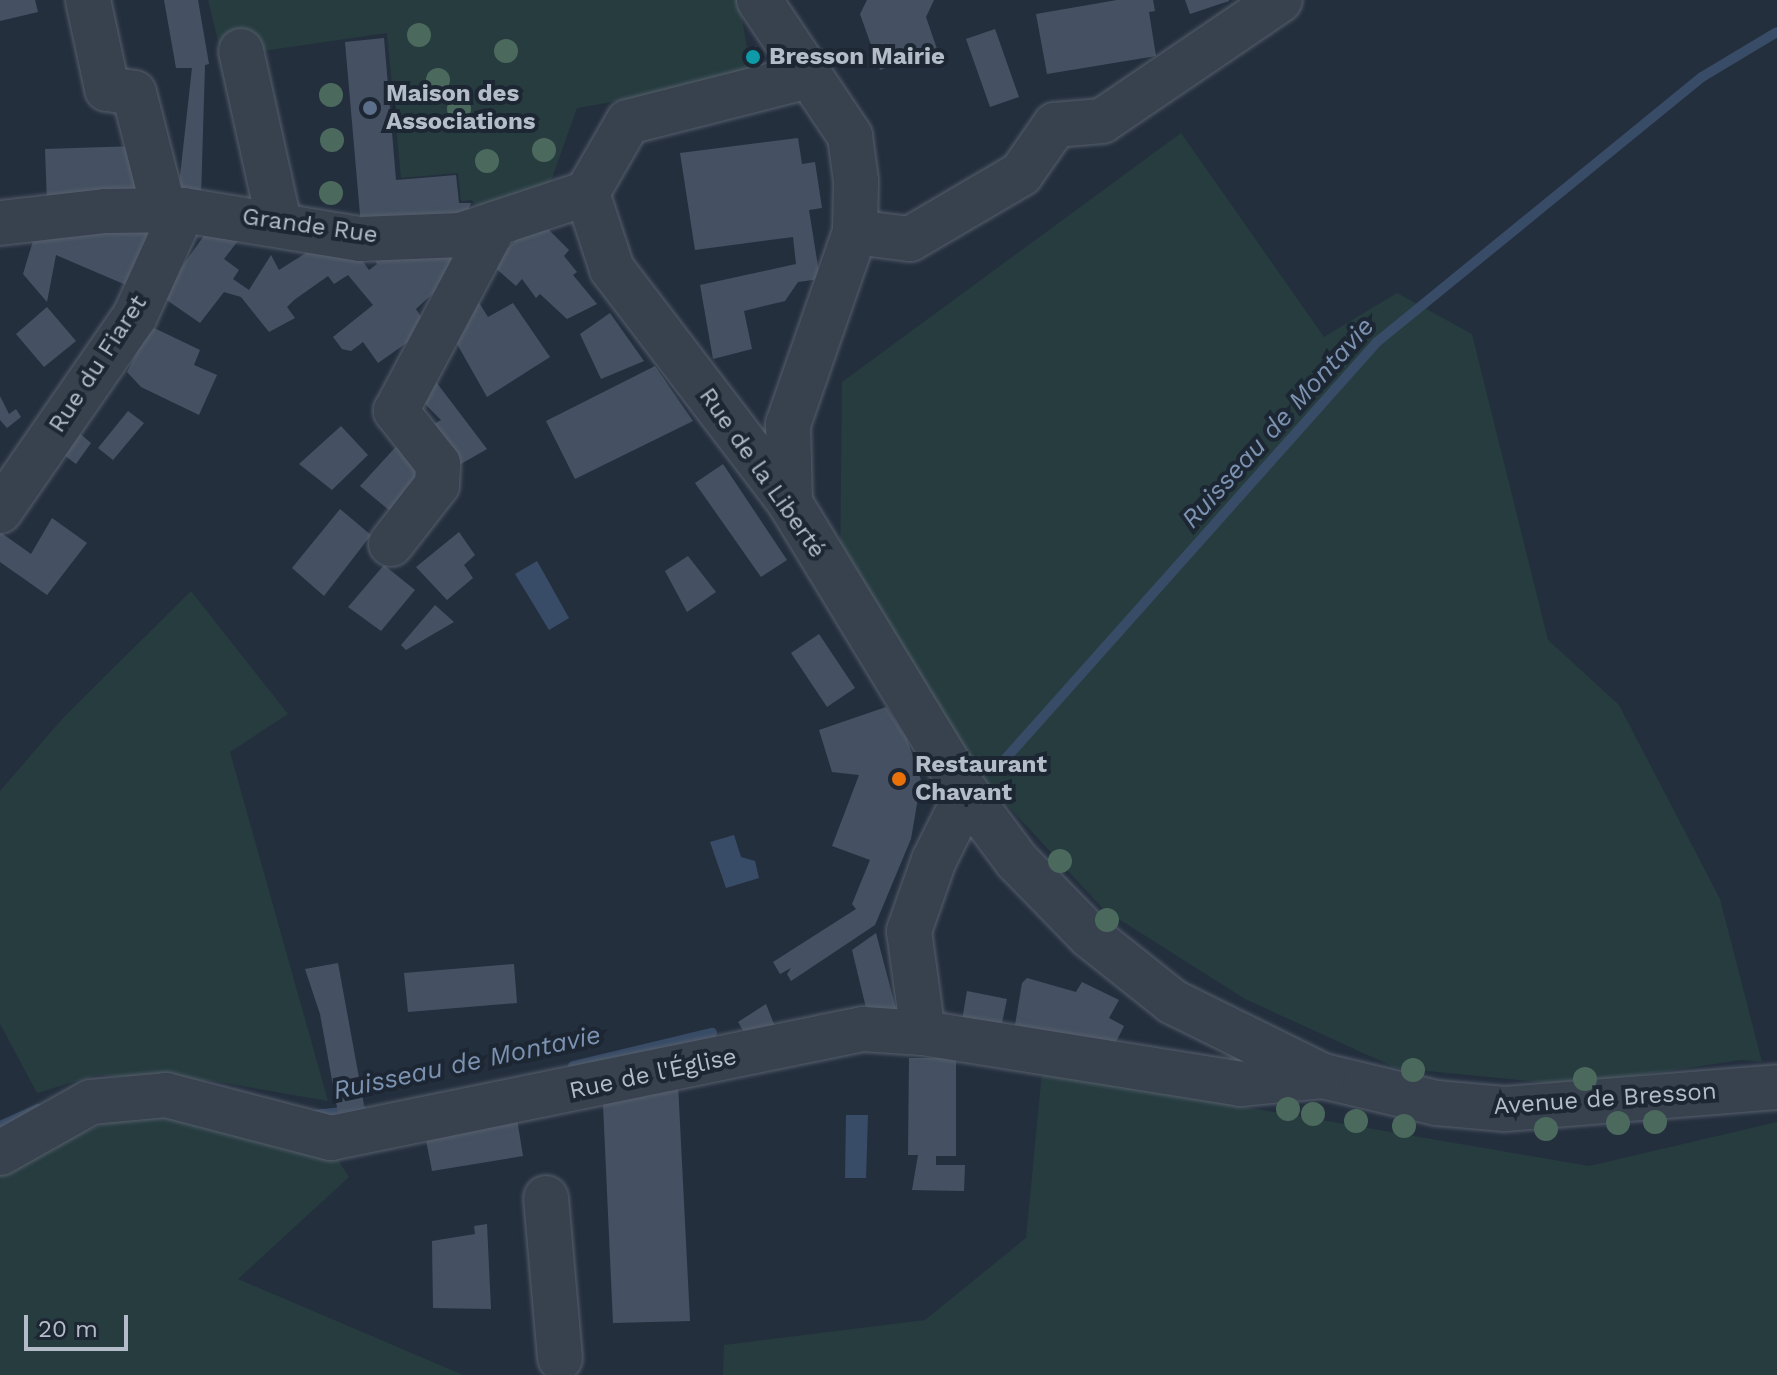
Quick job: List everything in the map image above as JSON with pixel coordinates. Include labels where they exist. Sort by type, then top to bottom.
[{"type":"street","points":[[88,0],[107,89],[134,93],[174,210]]},
{"type":"street","points":[[759,0],[850,136],[856,181],[855,232],[788,424],[790,503]]},
{"type":"street","points":[[855,232],[910,239],[1021,174],[1055,125],[1102,121],[1280,0]]},
{"type":"street","points":[[241,51],[279,223]]},
{"type":"street","points":[[587,193],[628,122],[808,76]]},
{"type":"street","name":"Grande Rue","points":[[0,223],[174,210],[279,223],[361,239],[461,235],[587,193]]},
{"type":"street","name":"Rue de la Liberté","points":[[587,193],[612,269],[790,503],[967,794]]},
{"type":"street","name":"Rue du Fiaret","points":[[0,511],[135,316],[174,210]]},
{"type":"street","points":[[391,544],[437,485],[438,464],[396,411],[495,225]]},
{"type":"street","points":[[923,1033],[909,931],[934,860],[967,794]]},
{"type":"street","name":"Avenue de Bresson","points":[[967,794],[1006,870],[1173,1002],[1323,1076],[1436,1103],[1505,1109],[1777,1087]]},
{"type":"street","name":"Rue de l'Église","points":[[0,1153],[91,1102],[166,1095],[331,1138],[863,1029],[923,1033],[1240,1084],[1323,1076]]},
{"type":"street","points":[[546,1198],[560,1358]]},
{"type":"green space","points":[[208,0],[739,0],[752,78],[577,108],[550,184],[509,201],[476,206],[472,200],[461,201],[458,173],[401,178],[387,33],[222,57]]},
{"type":"green space","points":[[1181,133],[1324,337],[1397,293],[1472,334],[1548,640],[1619,705],[1720,899],[1762,1062],[1742,1060],[1569,1085],[1396,1068],[1245,999],[1103,909],[950,743],[840,577],[842,382]]},
{"type":"green space","points":[[191,591],[288,714],[230,752],[328,1101],[213,1081],[97,1075],[37,1093],[0,1024],[0,791],[63,718]]},
{"type":"green space","points":[[1042,1072],[1589,1166],[1777,1122],[1777,1375],[723,1375],[724,1345],[925,1320],[1026,1238]]},
{"type":"green space","points":[[179,1097],[330,1147],[349,1177],[238,1279],[463,1375],[0,1375],[0,1162]]},
{"type":"water","points":[[537,561],[569,618],[549,630],[515,574]]},
{"type":"water","points":[[734,835],[741,857],[755,861],[759,878],[726,888],[710,842]]},
{"type":"water","points":[[846,1115],[868,1115],[866,1178],[845,1178]]},
{"type":"building","points":[[0,0],[35,0],[38,12],[0,21]]},
{"type":"building","points":[[164,0],[198,0],[209,64],[205,65],[201,197],[178,194],[192,68],[176,68]]},
{"type":"building","points":[[867,0],[934,0],[926,17],[937,49],[880,70],[860,14]]},
{"type":"building","points":[[1117,0],[1153,0],[1155,11],[1149,12],[1156,56],[1047,74],[1036,14]]},
{"type":"building","points":[[1185,0],[1229,0],[1229,1],[1190,14]]},
{"type":"building","points":[[995,29],[1019,97],[990,107],[966,39]]},
{"type":"building","name":"Maison des Associations","points":[[384,38],[396,180],[456,175],[459,203],[471,203],[467,213],[361,226],[345,42]]},
{"type":"building","name":"Bresson Mairie","points":[[757,46],[760,66],[749,68],[747,47]]},
{"type":"building","points":[[798,138],[802,164],[815,162],[822,208],[809,210],[820,279],[798,282],[785,301],[744,311],[752,349],[713,359],[700,285],[796,264],[793,237],[695,250],[680,153]]},
{"type":"building","points":[[137,146],[140,197],[47,202],[45,149]]},
{"type":"building","points":[[537,218],[569,250],[564,256],[577,272],[573,275],[597,304],[567,319],[540,294],[536,298],[522,279],[516,286],[492,265]]},
{"type":"building","points":[[151,228],[133,288],[56,255],[47,302],[23,274],[35,234]]},
{"type":"building","points":[[208,230],[241,237],[224,259],[239,270],[233,279],[249,290],[271,255],[279,270],[317,246],[354,249],[369,270],[377,264],[372,256],[447,247],[466,263],[416,309],[428,328],[378,363],[363,342],[351,351],[342,349],[333,337],[373,305],[348,275],[334,284],[328,276],[294,300],[287,307],[295,318],[269,332],[241,297],[224,292],[200,323],[161,296]]},
{"type":"building","points":[[471,290],[488,317],[513,303],[550,357],[487,397],[448,328]]},
{"type":"building","points":[[47,307],[76,341],[44,367],[16,334]]},
{"type":"building","points":[[610,313],[644,361],[601,379],[580,334]]},
{"type":"building","points":[[150,326],[200,350],[194,365],[217,375],[199,415],[141,387],[127,372]]},
{"type":"building","points":[[655,366],[693,421],[575,479],[546,421]]},
{"type":"building","points":[[427,370],[487,449],[454,468],[425,429],[441,420],[416,395]]},
{"type":"building","points":[[0,396],[9,414],[16,409],[21,417],[7,428],[0,420]]},
{"type":"building","points":[[128,411],[144,423],[113,460],[98,448]]},
{"type":"building","points":[[71,426],[91,443],[76,464],[56,449]]},
{"type":"building","points":[[341,426],[368,455],[332,490],[299,464]]},
{"type":"building","points":[[402,440],[424,467],[390,511],[360,486]]},
{"type":"building","points":[[723,464],[787,560],[761,577],[695,483]]},
{"type":"building","points":[[340,509],[371,535],[324,596],[292,568]]},
{"type":"building","points":[[52,518],[87,543],[47,595],[0,562],[0,532],[31,554]]},
{"type":"building","points":[[459,532],[475,555],[464,565],[473,578],[447,600],[416,567]]},
{"type":"building","points":[[688,556],[716,592],[687,612],[665,571]]},
{"type":"building","points":[[384,565],[415,590],[381,631],[348,607]]},
{"type":"building","points":[[435,605],[454,622],[406,650],[401,645]]},
{"type":"building","points":[[819,634],[855,688],[827,707],[791,653]]},
{"type":"building","points":[[886,707],[907,739],[921,780],[911,839],[875,925],[791,981],[787,974],[791,968],[780,974],[773,962],[856,909],[852,904],[870,860],[832,846],[859,775],[832,772],[819,730]]},
{"type":"building","points":[[876,933],[896,1009],[868,1016],[852,950]]},
{"type":"building","points":[[338,963],[364,1105],[338,1113],[320,1014],[305,969]]},
{"type":"building","points":[[514,964],[517,1003],[408,1012],[404,973]]},
{"type":"building","points":[[1027,978],[1076,992],[1082,982],[1119,1000],[1109,1018],[1124,1026],[1115,1044],[1015,1025],[1022,983]]},
{"type":"building","points":[[967,991],[1007,999],[1001,1028],[962,1020]]},
{"type":"building","points":[[766,1004],[776,1029],[747,1037],[738,1022]]},
{"type":"building","points":[[909,1058],[956,1058],[956,1156],[936,1156],[936,1165],[965,1165],[964,1191],[912,1190],[918,1155],[908,1155]]},
{"type":"building","points":[[678,1084],[690,1321],[613,1323],[603,1104]]},
{"type":"building","points":[[517,1119],[523,1156],[432,1171],[425,1135]]},
{"type":"building","points":[[487,1224],[491,1309],[433,1308],[432,1241],[475,1234],[474,1226]]},
{"type":"waterway","name":"Ruisseau de Montavie","points":[[999,766],[1377,342],[1702,77],[1777,32]]},
{"type":"waterway","name":"Ruisseau de Montavie","points":[[573,1066],[712,1033]]},
{"type":"waterway","name":"Ruisseau de Montavie","points":[[0,1126],[38,1109]]},
{"type":"waterway","name":"Ruisseau de Montavie","points":[[314,1115],[362,1110]]},
{"type":"place","name":"Bresson Mairie","points":[[753,57]]},
{"type":"place","name":"Maison des Associations","points":[[370,108]]},
{"type":"place","name":"Restaurant Chavant","points":[[899,779]]}]
